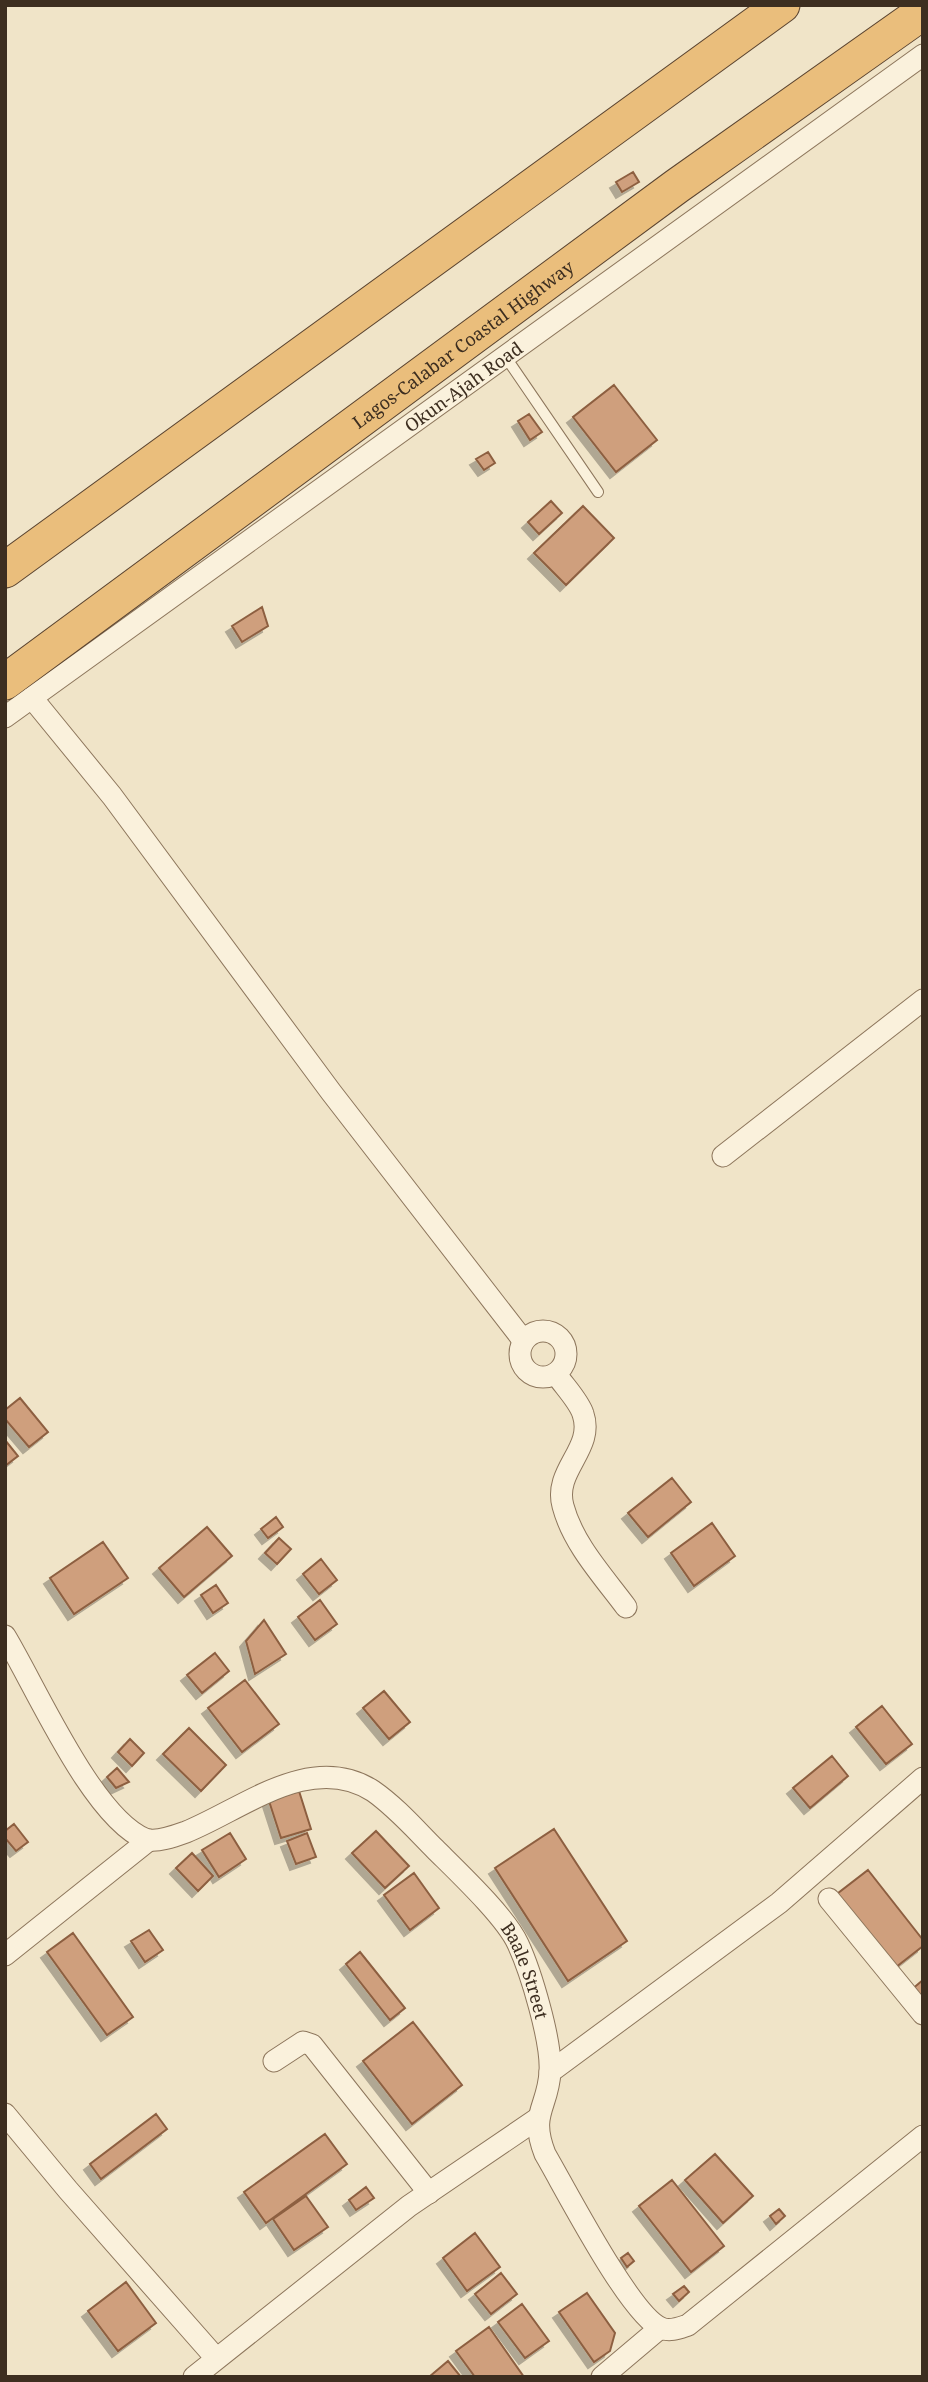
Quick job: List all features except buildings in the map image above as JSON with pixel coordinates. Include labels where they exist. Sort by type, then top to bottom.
[{"type":"highway","points":[[5,570],[782,5]]},
{"type":"highway","name":"Lagos-Calabar Coastal Highway","points":[[19,690],[677,186],[923,12]]},
{"type":"street","name":"Okun-Ajah Road","points":[[5,717],[19,690],[505,356],[923,55]]},
{"type":"street","points":[[19,690],[112,796],[331,1092],[523,1340]]},
{"type":"street","points":[[723,1156],[923,1000]]},
{"type":"street","points":[[537,1331],[553,1332],[565,1344],[566,1360],[556,1374],[540,1378],[526,1371],[519,1356],[523,1340],[537,1331]]},
{"type":"street","points":[[556,1374],[583,1414],[585,1432],[580,1450],[562,1477],[562,1505],[577,1540],[626,1607]]},
{"type":"street","points":[[5,1636],[67,1747],[113,1815],[128,1830],[149,1840],[5,1955]]},
{"type":"street","name":"Baale Street","points":[[149,1840],[177,1836],[302,1778],[336,1777],[371,1790],[404,1816],[469,1883],[517,1941],[534,1983],[550,2072],[537,2119],[545,2154],[622,2283],[639,2307],[660,2328]]},
{"type":"street","points":[[550,2072],[779,1903],[923,1778]]},
{"type":"street","points":[[830,1899],[923,2014]]},
{"type":"street","points":[[274,2061],[303,2042],[312,2045],[429,2193]]},
{"type":"street","points":[[5,2114],[215,2357]]},
{"type":"street","points":[[194,2377],[215,2357],[429,2193],[537,2119]]},
{"type":"street","points":[[602,2377],[660,2328],[670,2330],[688,2325],[923,2136]]},
{"type":"lane","points":[[505,356],[598,492]]}]
